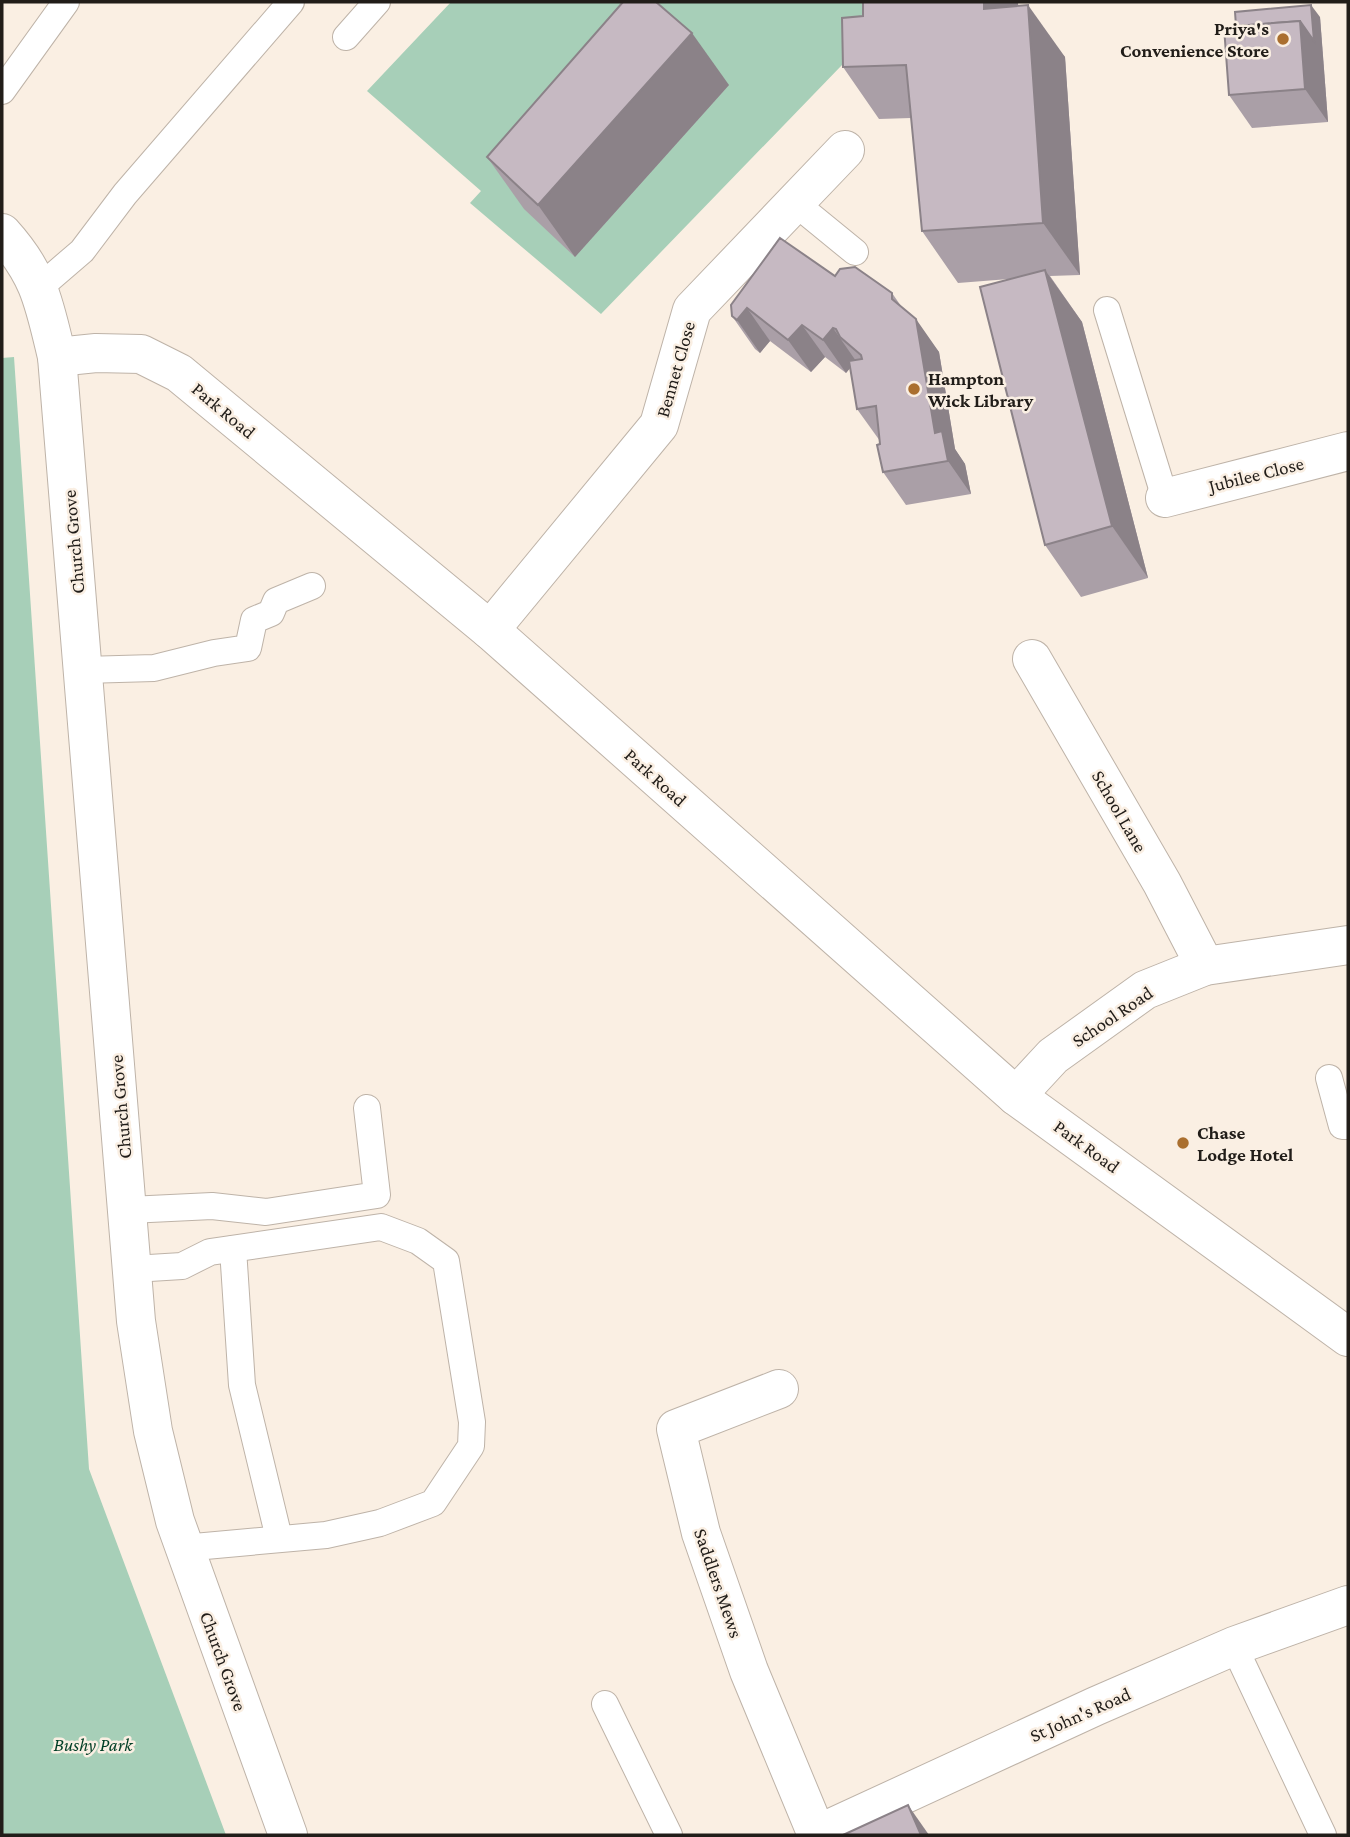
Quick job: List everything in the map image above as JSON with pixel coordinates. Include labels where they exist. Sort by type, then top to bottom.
[{"type":"street","name":"Bennet Close","points":[[490,630],[659,425],[692,310],[845,150]]},
{"type":"street","points":[[2,233],[21,254],[39,288],[57,357]]},
{"type":"street","name":"Park Road","points":[[57,357],[96,353],[141,354],[179,373],[490,630],[1016,1096],[1348,1337]]},
{"type":"street","name":"Church Grove","points":[[57,357],[136,1321],[153,1432],[184,1548],[288,1835]]},
{"type":"street","name":"Jubilee Close","points":[[1165,498],[1348,451]]},
{"type":"street","name":"School Lane","points":[[1032,659],[1162,883],[1205,966]]},
{"type":"street","name":"School Road","points":[[1016,1096],[1053,1056],[1145,990],[1205,966],[1348,945]]},
{"type":"street","name":"Saddlers Mews","points":[[779,1389],[676,1429],[705,1545],[749,1671],[816,1835]]},
{"type":"street","name":"St John's Road","points":[[816,1835],[1096,1706],[1234,1646],[1348,1605]]},
{"type":"lane","points":[[2,91],[66,2]]},
{"type":"lane","points":[[39,288],[82,251],[125,194],[291,2]]},
{"type":"lane","points":[[346,37],[377,2]]},
{"type":"lane","points":[[795,203],[855,252]]},
{"type":"lane","points":[[1107,310],[1165,498]]},
{"type":"lane","points":[[83,670],[154,668],[214,653],[248,648],[254,620],[271,613],[276,601],[312,586]]},
{"type":"lane","points":[[1329,1078],[1342,1126],[1348,1126]]},
{"type":"lane","points":[[128,1210],[212,1206],[265,1212],[377,1195],[367,1108]]},
{"type":"lane","points":[[132,1269],[182,1266],[209,1252],[381,1227],[418,1241],[446,1261],[470,1408],[471,1446],[433,1503],[380,1523],[326,1535],[184,1548]]},
{"type":"lane","points":[[233,1249],[242,1385],[279,1538]]},
{"type":"lane","points":[[1234,1646],[1322,1835]]},
{"type":"lane","points":[[605,1704],[669,1835]]},
{"type":"green space","points":[[451,2],[863,2],[871,35],[601,314],[470,203],[481,191],[367,91]]},
{"type":"green space","name":"Bushy Park","points":[[14,357],[89,1469],[226,1835],[2,1835],[2,358]]},
{"type":"building","points":[[623,2],[656,2],[692,33],[538,205],[487,157]]},
{"type":"building","points":[[863,2],[984,2],[984,9],[1028,5],[1043,223],[922,231],[906,65],[843,67],[842,18],[863,16]]},
{"type":"building","points":[[1311,5],[1314,41],[1300,21],[1236,26],[1235,12]]},
{"type":"building","points":[[1300,21],[1305,89],[1229,95],[1224,27]]},
{"type":"building","name":"Hampton Wick Library","points":[[780,238],[835,276],[840,269],[855,267],[892,293],[892,299],[916,319],[935,433],[942,431],[948,461],[883,472],[877,445],[880,444],[876,406],[857,409],[849,361],[862,359],[861,355],[840,337],[836,329],[833,328],[823,340],[802,325],[788,340],[747,308],[737,320],[732,316],[731,305]]},
{"type":"building","points":[[1045,270],[1112,526],[1045,545],[980,287]]},
{"type":"building","points":[[908,1805],[921,1835],[843,1835]]},
{"type":"place","name":"Priya's Convenience Store","points":[[1283,39]]},
{"type":"place","name":"Hampton Wick Library","points":[[914,389]]},
{"type":"place","name":"Chase Lodge Hotel","points":[[1183,1143]]}]
